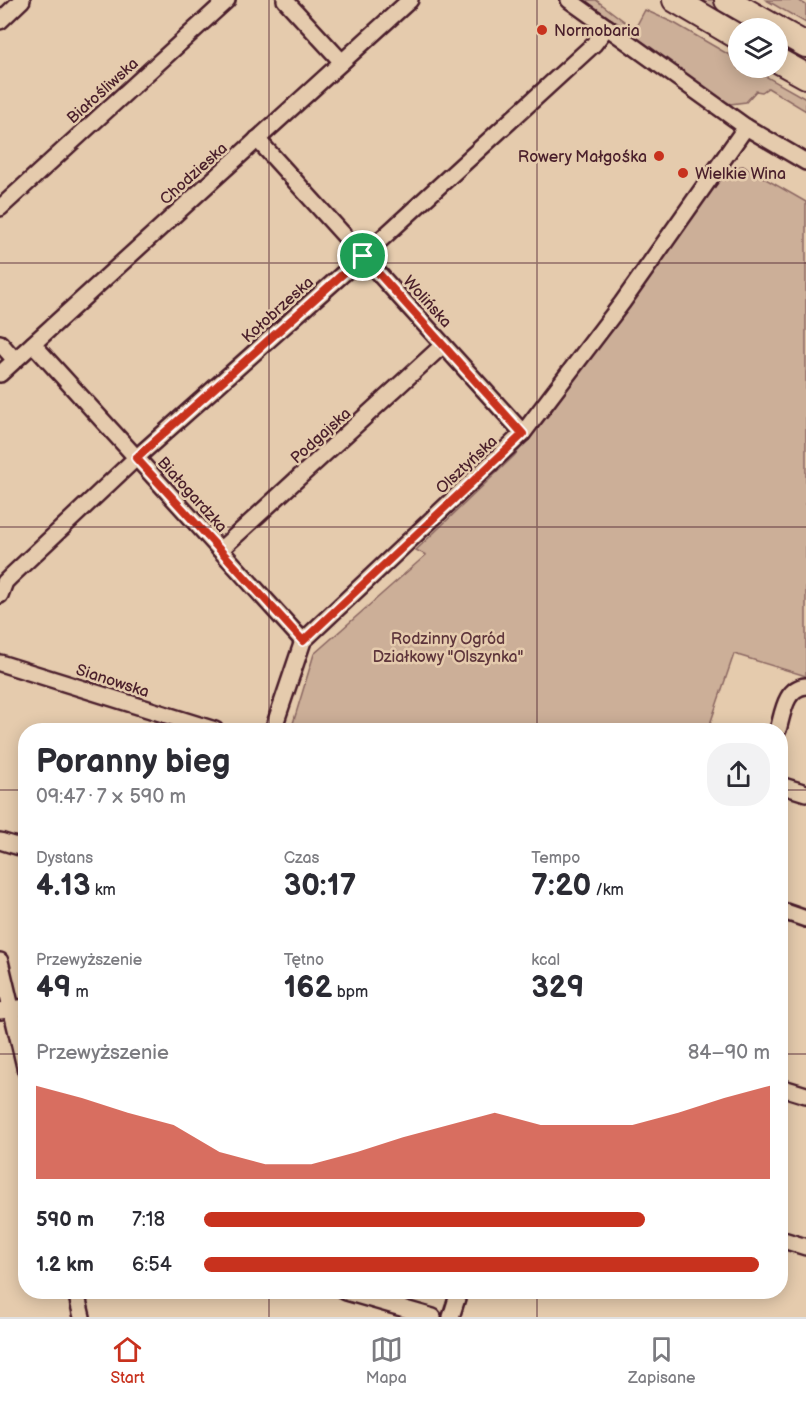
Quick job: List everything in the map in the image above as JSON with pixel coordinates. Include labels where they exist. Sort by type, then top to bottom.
[{"type":"main road","points":[[675,0],[728,31]]},
{"type":"main road","points":[[727,0],[758,18]]},
{"type":"main road","points":[[788,35],[804,43]]},
{"type":"main road","points":[[789,67],[806,83]]},
{"type":"street","points":[[0,21],[22,0]]},
{"type":"street","name":"Białośliwska","points":[[0,208],[227,0]]},
{"type":"street","points":[[285,0],[342,62]]},
{"type":"street","name":"Chodzieska","points":[[0,374],[410,0]]},
{"type":"street","points":[[569,0],[746,127],[806,162]]},
{"type":"street","name":"Kołobrzeska","points":[[0,595],[10,576],[136,458],[363,256],[594,44],[607,27]]},
{"type":"street","name":"Olsztyńska","points":[[275,723],[303,641],[523,434],[622,303],[746,127]]},
{"type":"street","name":"Wolińska","points":[[258,139],[523,434]]},
{"type":"street","points":[[0,343],[15,360]]},
{"type":"street","name":"Białogardzka","points":[[33,344],[303,641]]},
{"type":"street","name":"Podgajska","points":[[220,550],[443,345]]},
{"type":"street","name":"Sianowska","points":[[0,663],[193,723]]},
{"type":"street","points":[[780,723],[790,692],[796,687],[806,686]]},
{"type":"street","points":[[788,787],[806,793]]},
{"type":"street","points":[[0,841],[18,847]]},
{"type":"street","points":[[788,913],[806,919]]},
{"type":"street","points":[[0,961],[18,1036]]},
{"type":"street","points":[[788,1089],[806,1095]]},
{"type":"street","points":[[788,1241],[806,1247]]},
{"type":"street","points":[[78,1299],[82,1317]]},
{"type":"street","points":[[370,1299],[432,1317]]},
{"type":"street","points":[[451,1317],[457,1299]]},
{"type":"green space","points":[[585,0],[596,0],[629,25],[624,33]]},
{"type":"green space","points":[[690,0],[713,0],[744,18],[728,18],[728,22]]},
{"type":"green space","points":[[766,0],[798,0],[806,5],[806,23]]},
{"type":"green space","points":[[645,10],[674,23],[728,54],[728,78],[769,78],[806,99],[806,111],[768,88],[762,92],[756,91],[746,102],[730,104],[631,36]]},
{"type":"green space","name":"Rodzinny Ogród Działkowy \"Olszynka\"","points":[[743,166],[806,202],[806,676],[734,654],[710,723],[293,723],[314,654],[426,555],[416,550],[514,456],[548,416],[728,168]]},
{"type":"place","name":"Normobaria","points":[[542,30]]},
{"type":"place","name":"Rowery Małgośka","points":[[659,156]]},
{"type":"place","name":"Wielkie Wina","points":[[683,173]]},
{"type":"route","points":[[363,256],[523,434],[303,641],[136,458],[363,256]]}]
